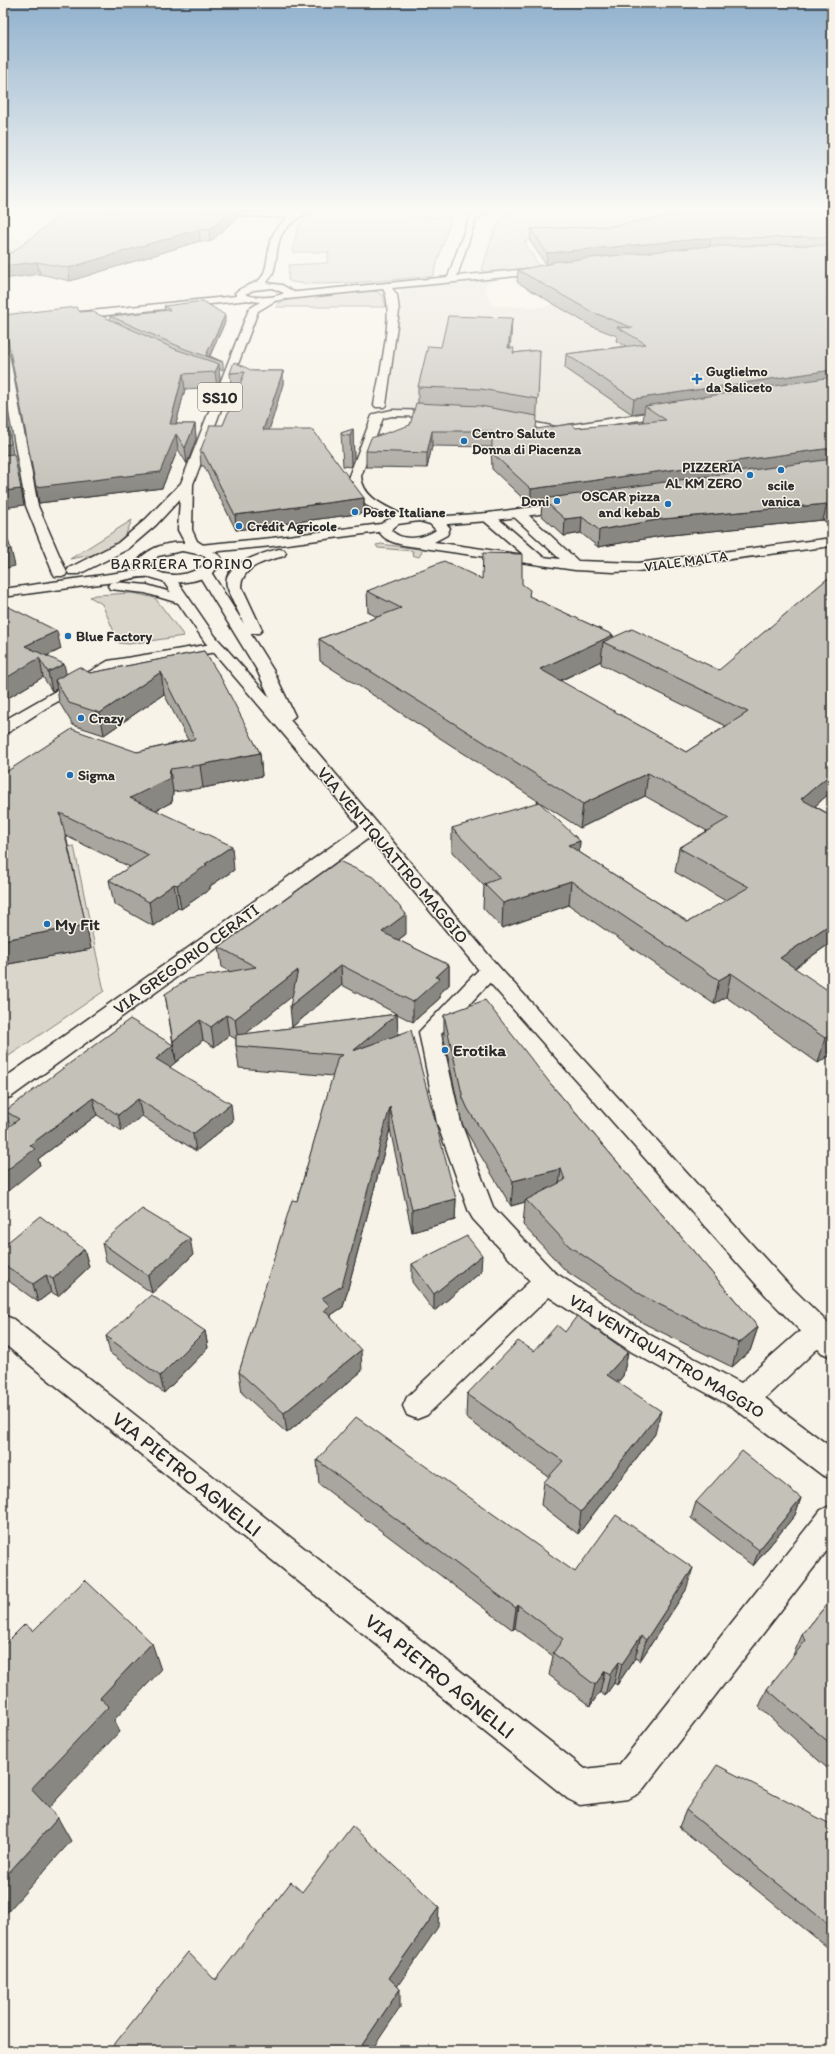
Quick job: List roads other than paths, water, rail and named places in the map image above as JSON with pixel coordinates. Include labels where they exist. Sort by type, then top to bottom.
[{"type":"street","points":[[3,323],[164,306]]},
{"type":"street","points":[[251,306],[254,309],[260,306]]},
{"type":"street","points":[[393,306],[394,311],[379,411],[355,476],[354,484],[360,494],[372,504],[400,519]]},
{"type":"street","name":"SS10","points":[[3,581],[147,563],[168,578],[188,577],[210,568],[212,555],[191,543],[185,530],[187,484],[254,309]]},
{"type":"street","points":[[81,314],[102,324]]},
{"type":"street","points":[[4,354],[7,391],[32,506],[67,572]]},
{"type":"street","points":[[216,373],[228,377]]},
{"type":"street","points":[[379,411],[392,413],[457,415]]},
{"type":"street","points":[[494,418],[556,430],[681,411]]},
{"type":"street","points":[[10,465],[23,464]]},
{"type":"street","name":"SS10","points":[[67,572],[123,546],[151,522],[187,484]]},
{"type":"street","name":"SS10","points":[[147,563],[170,502]]},
{"type":"street","points":[[387,532],[393,521],[400,519],[418,518],[440,527],[488,517],[587,504]]},
{"type":"street","points":[[518,513],[575,566]]},
{"type":"street","points":[[488,517],[539,561]]},
{"type":"street","points":[[414,542],[432,539],[440,527]]},
{"type":"street","name":"VIALE MALTA","points":[[440,527],[539,561]]},
{"type":"street","points":[[200,549],[387,532]]},
{"type":"street","points":[[210,568],[387,532]]},
{"type":"street","name":"VIALE MALTA","points":[[387,532],[405,541],[481,554],[610,569],[638,567],[832,542]]},
{"type":"street","name":"SS10","points":[[3,593],[50,586],[147,563],[172,548],[200,549]]},
{"type":"street","points":[[265,670],[255,633],[234,585],[234,579],[239,570],[279,553]]},
{"type":"street","name":"VIA VENTIQUATTRO MAGGIO","points":[[210,568],[265,670],[297,739]]},
{"type":"street","name":"VIA VENTIQUATTRO MAGGIO","points":[[168,578],[182,600],[218,648],[297,739],[490,970],[748,1258],[828,1343]]},
{"type":"street","points":[[50,586],[123,586],[147,590],[182,600]]},
{"type":"street","points":[[3,728],[40,705],[114,664],[218,648]]},
{"type":"street","name":"VIA GREGORIO CERATI","points":[[3,1091],[370,828]]},
{"type":"street","name":"VIA VENTIQUATTRO MAGGIO","points":[[490,970],[452,1011],[430,1032],[449,1124],[482,1212],[547,1282],[642,1344],[744,1399],[832,1465]]},
{"type":"street","points":[[417,1406],[547,1282]]},
{"type":"street","name":"VIA PIETRO AGNELLI","points":[[3,1327],[580,1787],[628,1781],[832,1520]]},
{"type":"street","points":[[744,1399],[806,1342],[828,1343]]},
{"type":"place","name":"Guglielmo da Saliceto","points":[[697,379]]},
{"type":"place","name":"Centro Salute Donna di Piacenza","points":[[464,441]]},
{"type":"place","name":"scile vanica","points":[[781,470]]},
{"type":"place","name":"PIZZERIA AL KM ZERO","points":[[750,475]]},
{"type":"place","name":"Doni","points":[[557,501]]},
{"type":"place","name":"OSCAR pizza and kebab","points":[[668,504]]},
{"type":"place","name":"Poste Italiane","points":[[355,512]]},
{"type":"place","name":"Crédit Agricole","points":[[239,526]]},
{"type":"place","name":"Blue Factory","points":[[68,636]]},
{"type":"place","name":"Crazy","points":[[81,718]]},
{"type":"place","name":"Sigma","points":[[70,775]]},
{"type":"place","name":"My Fit","points":[[47,924]]},
{"type":"place","name":"Erotika","points":[[445,1050]]},
{"type":"district","name":"BARRIERA TORINO","points":[[182,564]]}]
